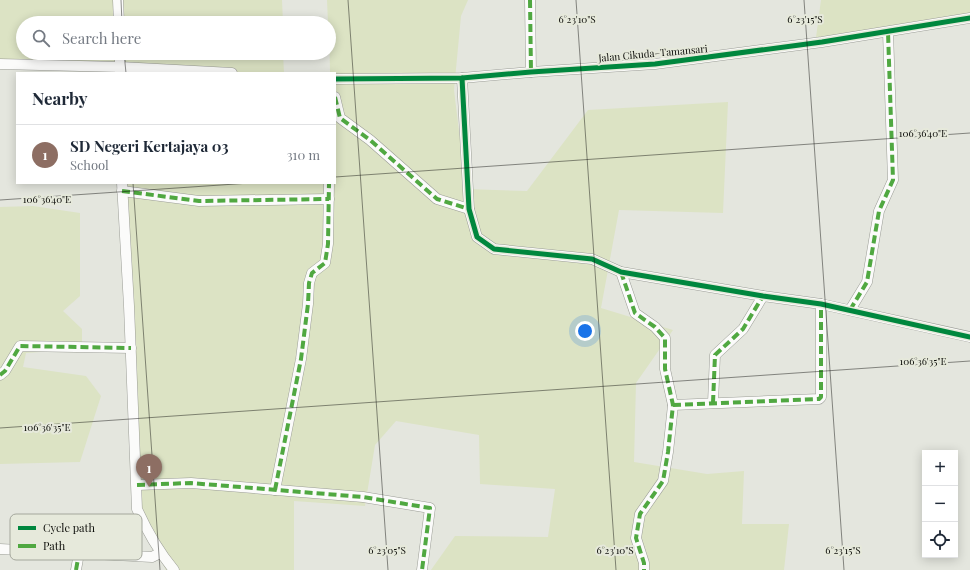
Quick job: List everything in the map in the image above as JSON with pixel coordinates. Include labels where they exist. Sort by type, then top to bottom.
[{"type":"street","points":[[118,0],[118,16]]},
{"type":"street","points":[[530,0],[531,72]]},
{"type":"street","name":"Jalan Cikuda–Tamansari","points":[[336,79],[462,78],[655,64],[822,42],[970,18]]},
{"type":"street","points":[[850,310],[866,282],[879,211],[893,180],[888,32]]},
{"type":"street","points":[[0,64],[195,72]]},
{"type":"street","points":[[462,78],[469,209],[477,237],[494,250],[592,259],[620,272],[763,296],[821,304],[970,337]]},
{"type":"street","points":[[336,101],[340,118],[370,140],[437,200],[469,209]]},
{"type":"street","points":[[275,490],[301,359],[308,304],[309,283],[312,273],[325,263],[328,244],[329,184]]},
{"type":"street","points":[[139,514],[137,509],[122,187],[199,201],[329,199]]},
{"type":"street","points":[[620,272],[635,313],[654,327],[665,338],[665,369],[673,405],[663,481],[640,514],[636,538],[644,562],[644,570]]},
{"type":"street","points":[[713,404],[715,355],[743,329],[763,296]]},
{"type":"street","points":[[673,405],[820,399],[821,304]]},
{"type":"street","points":[[0,375],[5,371],[20,346],[130,348]]},
{"type":"street","points":[[136,485],[191,483],[363,497],[430,508],[422,570]]},
{"type":"street","points":[[142,521],[160,553],[174,570]]},
{"type":"street","points":[[0,549],[10,550]]},
{"type":"street","points":[[142,556],[152,557],[160,553]]},
{"type":"street","points":[[76,570],[78,560]]},
{"type":"green space","points":[[0,0],[282,0],[283,16],[16,16],[16,60],[283,60],[284,72],[120,72],[120,69],[0,66]]},
{"type":"green space","points":[[327,0],[468,0],[461,16],[454,90],[466,189],[527,191],[588,110],[728,102],[723,213],[619,210],[601,308],[673,330],[636,383],[634,462],[707,474],[744,471],[742,524],[789,524],[784,570],[431,570],[455,536],[548,537],[555,489],[480,484],[479,435],[396,421],[375,445],[365,506],[294,501],[294,570],[166,570],[142,523],[142,514],[138,514],[135,509],[124,184],[336,184],[336,72],[330,72],[330,60],[336,60],[336,16],[328,16]]},
{"type":"green space","points":[[821,0],[970,0],[970,17],[815,45]]},
{"type":"green space","points":[[33,206],[80,213],[80,296],[63,311],[82,329],[82,349],[26,353],[23,367],[86,376],[101,396],[80,462],[0,464],[0,207]]},
{"type":"marked path","points":[[530,0],[531,72]]},
{"type":"marked path","points":[[850,310],[867,282],[879,211],[893,180],[888,32]]},
{"type":"marked path","points":[[336,101],[340,118],[370,140],[437,199],[469,209]]},
{"type":"marked path","points":[[275,490],[301,359],[308,304],[309,283],[312,273],[325,263],[328,244],[329,184]]},
{"type":"marked path","points":[[122,191],[199,201],[329,199]]},
{"type":"marked path","points":[[621,272],[635,313],[655,327],[665,338],[665,369],[673,405],[663,481],[640,514],[636,538],[644,563],[644,570]]},
{"type":"marked path","points":[[713,403],[715,355],[743,329],[763,296]]},
{"type":"marked path","points":[[673,405],[819,399],[821,397],[821,304]]},
{"type":"marked path","points":[[0,375],[5,371],[20,346],[131,348]]},
{"type":"marked path","points":[[137,485],[191,483],[363,497],[430,508],[422,570]]},
{"type":"marked path","points":[[76,570],[78,560]]},
{"type":"cycle path","points":[[336,79],[462,78],[655,64],[822,42],[970,18]]},
{"type":"cycle path","points":[[462,78],[469,209],[477,237],[494,249],[592,259],[621,272],[763,296],[821,304],[970,337]]},
{"type":"place","name":"SD Negeri Kertajaya 03","points":[[149,487]]}]
